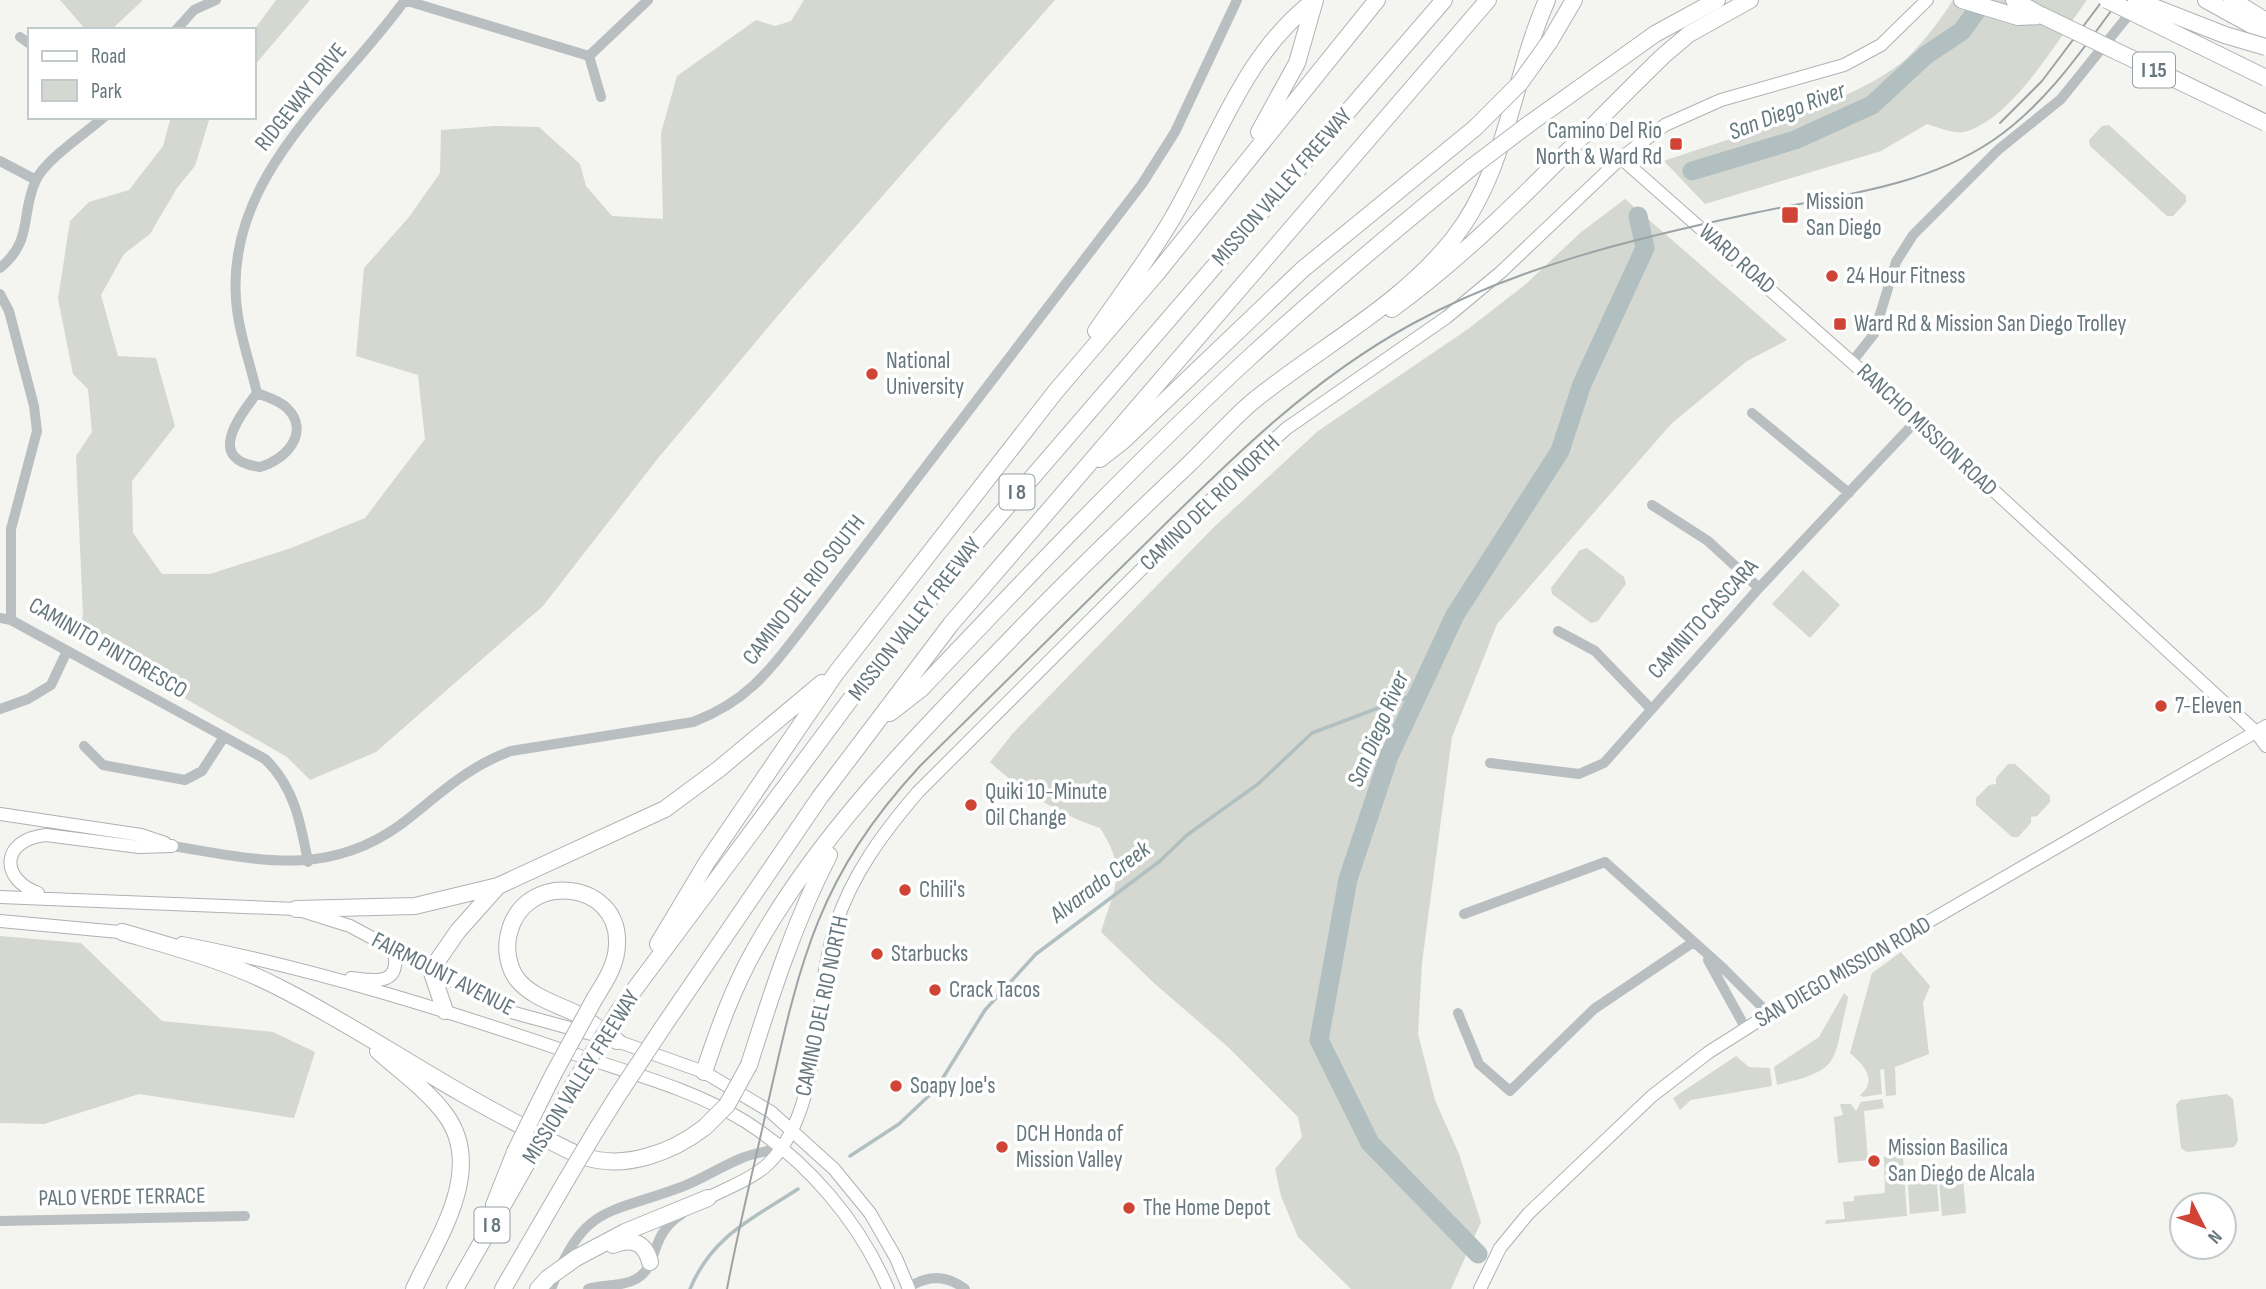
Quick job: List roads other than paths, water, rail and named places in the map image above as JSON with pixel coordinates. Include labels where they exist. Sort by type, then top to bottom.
[{"type":"highway","points":[[1224,187],[1289,81],[1303,47],[1315,0]]},
{"type":"highway","points":[[1056,391],[1172,218],[1257,61],[1282,29],[1315,0]]},
{"type":"highway","points":[[620,1009],[707,862],[836,673],[1056,391],[1157,273],[1377,0]]},
{"type":"highway","name":"MISSION VALLEY FREEWAY","points":[[455,1289],[521,1157],[554,1117],[620,1009],[842,710],[961,560],[1444,0]]},
{"type":"highway","name":"MISSION VALLEY FREEWAY","points":[[503,1289],[618,1095],[871,727],[951,624],[1075,477],[1488,0]]},
{"type":"highway","points":[[704,1072],[731,997],[755,949],[790,893],[895,761],[1086,562],[1250,404],[1429,265],[1453,239],[1476,206],[1493,170],[1528,50],[1547,0]]},
{"type":"highway","points":[[1075,477],[1123,441],[1303,269],[1475,128],[1520,83],[1550,41],[1574,0]]},
{"type":"highway","points":[[871,727],[921,690],[1085,517],[1249,358],[1354,263],[1529,124],[1655,34],[1717,0]]},
{"type":"highway","points":[[1236,420],[1249,414],[1437,276],[1663,56],[1689,34],[1750,0]]},
{"type":"highway","points":[[1962,0],[2018,17],[2043,16]]},
{"type":"highway","points":[[2014,0],[2043,16]]},
{"type":"highway","points":[[2107,0],[2266,78]]},
{"type":"highway","points":[[2136,0],[2266,47]]},
{"type":"highway","points":[[2206,0],[2266,33]]},
{"type":"highway","points":[[2232,0],[2266,21]]},
{"type":"highway","name":"I 15","points":[[2043,16],[2266,123]]},
{"type":"highway","points":[[296,909],[415,906],[498,886],[664,809],[719,769],[792,706],[836,673]]},
{"type":"highway","points":[[122,932],[233,965],[352,1029],[502,1116],[585,1157],[620,1160],[652,1156],[683,1142],[705,1128],[727,1105],[749,1065],[783,955],[803,906],[847,820]]},
{"type":"highway","points":[[444,1012],[431,970],[458,931],[498,886]]},
{"type":"highway","points":[[521,1157],[537,1107],[553,1075],[596,998],[614,963],[617,946],[617,933],[607,912],[590,897],[567,890],[555,890],[529,901],[518,911],[507,940],[507,955],[517,979],[533,992],[578,1015],[617,1041]]},
{"type":"highway","points":[[352,1029],[443,1112],[452,1124],[461,1153],[461,1176],[455,1199],[414,1289]]},
{"type":"highway","points":[[550,1285],[582,1254],[708,1198]]},
{"type":"highway","points":[[582,1254],[631,1241],[645,1247],[650,1262]]},
{"type":"main road","name":"CAMINO DEL RIO NORTH","points":[[708,1198],[762,1168],[792,1129],[803,1101],[834,930],[855,878],[888,827],[918,792],[1287,428],[1447,317],[1501,272],[1621,158],[1665,125],[1721,100],[1844,65],[1881,45],[1927,0]]},
{"type":"main road","name":"WARD ROAD","points":[[1621,158],[1852,362]]},
{"type":"main road","name":"RANCHO MISSION ROAD","points":[[1852,362],[2263,732],[2266,746]]},
{"type":"main road","name":"SAN DIEGO MISSION ROAD","points":[[1480,1289],[1500,1248],[1528,1214],[1652,1096],[1746,1029],[2263,732]]},
{"type":"main road","points":[[0,814],[141,835],[172,846]]},
{"type":"main road","points":[[55,898],[18,886],[3,872],[2,862],[6,852],[17,843],[46,835],[139,847],[172,846]]},
{"type":"main road","name":"FAIRMOUNT AVENUE","points":[[0,897],[296,909],[350,926],[511,1012],[617,1041],[704,1072],[748,1096],[792,1129],[834,1169],[865,1206],[911,1289]]},
{"type":"main road","name":"FAIRMOUNT AVENUE","points":[[0,921],[122,932],[223,951],[337,980],[666,1083],[745,1122],[779,1149],[848,1215],[888,1289]]},
{"type":"main road","points":[[337,980],[348,977],[379,982],[388,978],[394,970],[396,959],[393,947]]},
{"type":"street","points":[[178,28],[194,10],[216,0]]},
{"type":"street","points":[[405,0],[589,56]]},
{"type":"street","name":"RIDGEWAY DRIVE","points":[[257,393],[236,299],[239,250],[244,225],[262,179],[279,153],[382,32],[405,0]]},
{"type":"street","points":[[589,56],[648,0]]},
{"type":"street","name":"CAMINO DEL RIO SOUTH","points":[[172,846],[295,863],[343,854],[374,841],[458,777],[492,757],[511,751],[693,722],[722,711],[744,696],[788,647],[1142,184],[1175,132],[1237,0]]},
{"type":"street","name":"RANCHO MISSION ROAD","points":[[1852,362],[1874,334],[1896,262],[1913,235],[1997,150],[2061,99],[2142,0]]},
{"type":"street","points":[[20,37],[28,43]]},
{"type":"street","points":[[589,56],[601,97]]},
{"type":"street","points":[[0,268],[12,258],[24,240],[36,180],[45,168],[102,119]]},
{"type":"street","points":[[0,161],[36,180]]},
{"type":"street","name":"CAMINITO PINTORESCO","points":[[0,294],[9,311],[34,406],[37,430],[11,529],[6,619],[265,759],[277,770],[298,813],[308,862]]},
{"type":"street","points":[[257,393],[280,402],[289,410],[298,432],[295,441],[281,458],[261,467],[239,460],[232,451],[230,441],[235,422],[257,393]]},
{"type":"street","points":[[1752,413],[1849,493]]},
{"type":"street","name":"CAMINITO CASCARA","points":[[1490,763],[1578,774],[1604,763],[1759,588],[1917,420]]},
{"type":"street","points":[[1652,505],[1707,541],[1759,588]]},
{"type":"street","points":[[1558,631],[1595,651],[1651,709]]},
{"type":"street","points":[[0,709],[28,699],[51,685],[67,651]]},
{"type":"street","points":[[85,746],[103,765],[185,780],[202,771],[224,737]]},
{"type":"street","points":[[1464,914],[1605,862],[1769,1014]]},
{"type":"street","points":[[1458,1013],[1479,1064],[1510,1091],[1594,1009],[1692,943]]},
{"type":"street","points":[[1705,954],[1746,1029]]},
{"type":"street","points":[[550,1285],[569,1248],[600,1215],[615,1207],[681,1187],[743,1157],[779,1149]]},
{"type":"street","points":[[588,1289],[634,1280],[650,1262],[663,1228],[708,1198]]},
{"type":"street","name":"PALO VERDE TERRACE","points":[[0,1221],[245,1216]]},
{"type":"street","name":"FAIRMOUNT AVENUE","points":[[911,1289],[936,1277],[949,1279],[965,1289]]},
{"type":"waterway","name":"San Diego River","points":[[1692,171],[1795,140],[1872,105],[1926,55],[1962,31],[1984,0]]},
{"type":"waterway","name":"San Diego River","points":[[1478,1254],[1370,1143],[1319,1040],[1348,879],[1389,756],[1455,615],[1560,451],[1582,384],[1645,248],[1638,216]]},
{"type":"waterway","name":"Alvarado Creek","points":[[850,1156],[899,1124],[936,1089],[985,1010],[1036,954],[1160,861],[1187,835],[1258,784],[1312,733],[1418,693]]},
{"type":"waterway","name":"Alvarado Creek","points":[[690,1289],[699,1271],[722,1242],[749,1220],[798,1189]]},
{"type":"tram line","points":[[2000,123],[2042,81],[2103,0]]},
{"type":"tram line","points":[[727,1289],[789,1012],[816,927],[856,848],[920,766],[1235,456],[1302,399],[1373,347],[1412,324],[1494,286],[1578,256],[1622,244],[1907,180],[1965,157],[1992,141],[2029,111],[2076,58],[2119,0]]},
{"type":"place","name":"Camino Del Rio North & Ward Rd","points":[[1676,144]]},
{"type":"place","name":"Mission San Diego","points":[[1790,215]]},
{"type":"place","name":"24 Hour Fitness","points":[[1832,276]]},
{"type":"place","name":"Ward Rd & Mission San Diego Trolley","points":[[1840,324]]},
{"type":"place","name":"National University","points":[[872,374]]},
{"type":"place","name":"7-Eleven","points":[[2161,706]]},
{"type":"place","name":"Quiki 10-Minute Oil Change","points":[[971,805]]},
{"type":"place","name":"Chili's","points":[[905,890]]},
{"type":"place","name":"Starbucks","points":[[877,954]]},
{"type":"place","name":"Crack Tacos","points":[[935,990]]},
{"type":"place","name":"Soapy Joe's","points":[[896,1086]]},
{"type":"place","name":"DCH Honda of Mission Valley","points":[[1002,1147]]},
{"type":"place","name":"Mission Basilica San Diego de Alcala","points":[[1874,1161]]},
{"type":"place","name":"The Home Depot","points":[[1129,1208]]}]
